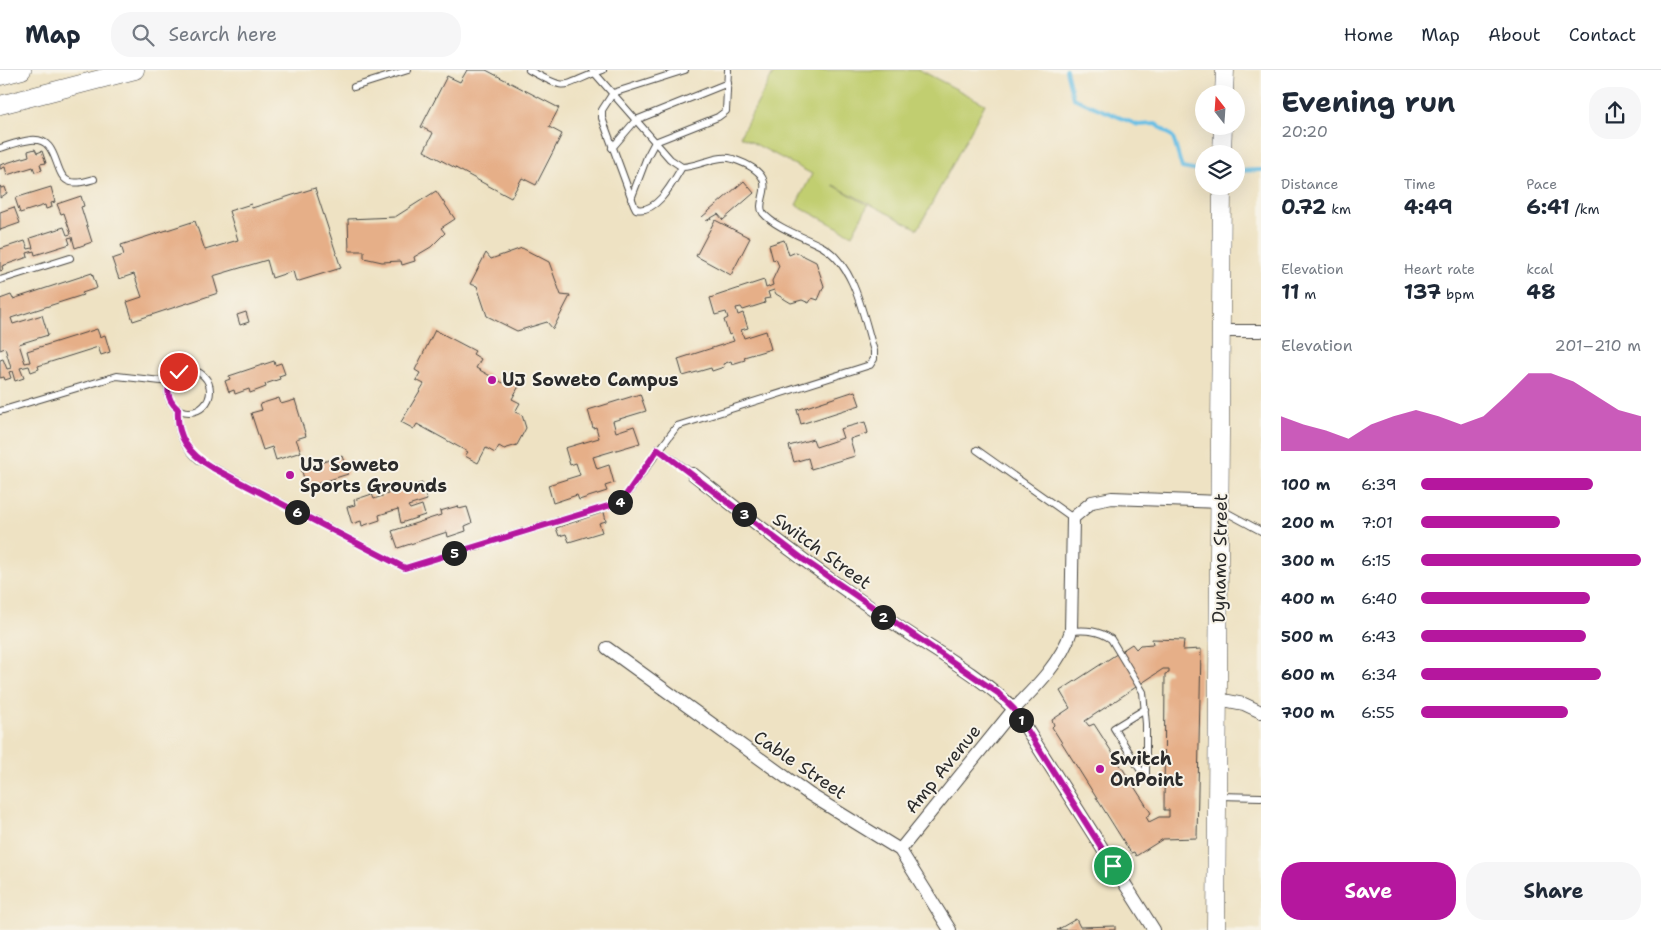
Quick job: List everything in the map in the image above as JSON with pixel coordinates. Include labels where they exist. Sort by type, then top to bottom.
[{"type":"street","points":[[0,75],[22,70]]},
{"type":"street","points":[[0,105],[135,70]]},
{"type":"street","points":[[1224,85],[1225,70]]},
{"type":"street","name":"Dynamo Street","points":[[1216,930],[1221,506],[1222,195]]},
{"type":"street","points":[[1222,331],[1261,331]]},
{"type":"street","name":"Switch Street","points":[[693,474],[797,556],[884,617],[963,667],[998,693],[1014,709],[1154,930]]},
{"type":"street","points":[[1071,631],[1074,518],[1092,502],[1112,498],[1221,506]]},
{"type":"street","name":"Amp Avenue","points":[[900,850],[1014,709],[1031,693],[1066,648],[1071,631]]},
{"type":"street","name":"Cable Street","points":[[606,648],[809,794],[900,850],[950,930]]},
{"type":"street","points":[[1218,699],[1244,704],[1261,712]]},
{"type":"lane","points":[[0,75],[6,70]]},
{"type":"lane","points":[[354,87],[408,70]]},
{"type":"lane","points":[[529,70],[554,83],[566,86],[594,71],[603,70]]},
{"type":"lane","points":[[682,167],[670,186],[649,208],[636,209],[601,115],[613,93],[685,70]]},
{"type":"lane","points":[[631,199],[646,157],[655,142],[723,114],[727,108],[728,70]]},
{"type":"lane","points":[[178,409],[177,420],[183,441],[187,449],[199,460],[405,568],[621,502],[658,449],[677,426],[870,365],[874,356],[851,281],[844,268],[825,248],[774,222],[763,213],[761,208],[766,186],[762,176],[739,161],[726,157],[682,167],[674,162],[594,71]]},
{"type":"lane","points":[[612,148],[636,120],[728,83]]},
{"type":"lane","points":[[0,148],[30,140],[42,142],[50,148],[67,181],[79,183],[94,179]]},
{"type":"lane","points":[[0,280],[70,258]]},
{"type":"lane","points":[[193,370],[205,377],[208,383],[209,397],[201,408],[188,412],[178,409],[170,401],[168,395],[170,382],[179,372],[193,370]]},
{"type":"lane","points":[[0,411],[117,376],[170,382]]},
{"type":"lane","points":[[658,449],[693,474]]},
{"type":"lane","points":[[977,450],[1074,518]]},
{"type":"lane","points":[[1221,506],[1261,531]]},
{"type":"lane","points":[[1071,631],[1089,630],[1103,633],[1110,639],[1143,692],[1145,708],[1146,724],[1146,779],[1114,728],[1145,708]]},
{"type":"lane","points":[[1217,796],[1261,797]]},
{"type":"green space","points":[[775,70],[920,70],[985,104],[918,229],[833,185],[868,205],[852,235],[796,205],[812,174],[740,136]]},
{"type":"building","points":[[467,70],[486,70],[559,108],[549,127],[562,134],[536,185],[522,178],[511,198],[424,151],[433,133],[421,127],[447,76],[460,82]]},
{"type":"building","points":[[35,149],[37,153],[42,151],[46,163],[40,164],[42,170],[35,172],[33,167],[7,175],[5,167],[0,169],[0,165],[29,156],[28,151]]},
{"type":"building","points":[[744,181],[754,193],[723,220],[718,214],[706,221],[702,217]]},
{"type":"building","points":[[0,185],[1,188],[5,187],[7,193],[0,198]]},
{"type":"building","points":[[51,187],[55,202],[51,203],[52,207],[46,209],[45,205],[20,213],[15,198]]},
{"type":"building","points":[[315,188],[341,268],[296,282],[293,271],[272,278],[267,260],[213,276],[218,293],[133,321],[127,302],[142,297],[134,274],[119,279],[112,259],[124,255],[121,245],[195,221],[205,250],[238,240],[229,211],[251,204],[252,208]]},
{"type":"building","points":[[436,191],[455,219],[441,228],[445,233],[431,247],[414,257],[415,261],[402,265],[401,261],[382,262],[364,258],[364,251],[349,251],[348,219],[395,217]]},
{"type":"building","points":[[81,196],[84,206],[81,207],[92,242],[75,248],[72,237],[68,238],[70,244],[35,255],[34,251],[27,253],[28,257],[2,266],[3,270],[0,271],[0,249],[25,241],[28,249],[33,248],[30,238],[64,227],[67,235],[71,234],[64,213],[61,214],[57,204]]},
{"type":"building","points":[[14,207],[20,223],[0,230],[0,212]]},
{"type":"building","points":[[715,220],[750,238],[731,275],[696,256]]},
{"type":"building","points":[[784,240],[789,255],[796,252],[816,262],[824,286],[818,300],[812,298],[809,303],[802,300],[791,303],[776,294],[774,290],[768,292],[770,298],[764,299],[765,303],[743,310],[741,307],[736,308],[738,315],[743,313],[748,328],[741,330],[744,338],[766,331],[771,349],[744,357],[745,360],[732,364],[731,361],[723,364],[724,367],[712,371],[711,368],[683,376],[678,359],[734,341],[731,334],[729,335],[724,320],[728,318],[726,312],[715,315],[710,298],[764,280],[766,288],[773,285],[772,281],[779,266],[776,259],[773,260],[769,245]]},
{"type":"building","points":[[522,248],[549,262],[561,295],[570,296],[553,329],[547,322],[517,331],[487,316],[477,286],[470,284],[486,253],[491,259]]},
{"type":"building","points":[[92,273],[97,288],[82,293],[83,295],[11,318],[13,324],[42,315],[48,335],[19,344],[25,363],[30,362],[27,351],[97,329],[100,337],[105,335],[110,352],[101,355],[98,347],[38,366],[39,369],[31,372],[29,366],[20,368],[24,378],[15,381],[12,371],[9,372],[11,378],[5,380],[4,377],[0,378],[0,360],[3,359],[7,369],[11,368],[5,348],[0,350],[0,299],[11,295],[13,299]]},
{"type":"building","points":[[246,312],[249,322],[240,325],[237,315]]},
{"type":"building","points":[[435,330],[475,351],[473,354],[481,359],[476,368],[503,383],[505,379],[519,386],[512,399],[520,403],[515,412],[522,415],[526,428],[517,445],[504,449],[499,446],[495,453],[486,448],[478,463],[465,456],[468,452],[417,424],[414,429],[401,422],[424,384],[416,380],[420,373],[415,370]]},
{"type":"building","points":[[274,361],[275,365],[281,363],[285,374],[279,376],[280,379],[265,384],[266,387],[250,393],[249,389],[235,394],[234,390],[229,392],[225,381],[230,379],[229,376]]},
{"type":"building","points":[[855,391],[860,405],[801,424],[797,410]]},
{"type":"building","points":[[640,394],[646,411],[613,421],[616,432],[634,426],[640,443],[593,457],[597,469],[609,465],[614,483],[605,486],[607,491],[579,500],[577,495],[553,503],[548,485],[580,475],[576,463],[570,465],[565,448],[599,438],[596,427],[593,428],[588,410]]},
{"type":"building","points":[[279,398],[281,404],[295,400],[306,436],[296,439],[301,452],[276,460],[272,447],[263,450],[251,413],[262,410],[260,404]]},
{"type":"building","points":[[865,422],[868,433],[850,439],[855,456],[811,469],[808,458],[794,462],[789,446],[813,439],[816,447],[843,438],[840,429]]},
{"type":"building","points":[[342,456],[348,474],[307,487],[301,469]]},
{"type":"building","points":[[422,483],[427,500],[408,506],[410,509],[422,505],[425,515],[401,523],[398,509],[379,515],[380,520],[362,526],[361,521],[352,524],[347,507],[355,505],[354,500],[372,494],[374,499],[388,494],[387,490],[397,487],[398,491]]},
{"type":"building","points":[[458,506],[459,509],[467,507],[472,523],[465,526],[466,531],[448,537],[447,532],[398,548],[392,531],[441,515],[440,511]]},
{"type":"building","points":[[604,512],[606,521],[599,523],[602,532],[569,542],[566,534],[559,536],[556,528]]},
{"type":"building","name":"Switch OnPoint","points":[[1152,639],[1184,640],[1183,650],[1201,649],[1197,838],[1163,839],[1136,856],[1134,852],[1131,853],[1052,727],[1054,725],[1052,720],[1070,708],[1060,691],[1132,644],[1136,649],[1140,645],[1153,644]],"holes":[[[1163,669],[1169,669],[1169,673],[1165,674],[1164,810],[1169,810],[1169,817],[1159,817],[1149,822],[1146,817],[1151,813],[1094,724],[1089,726],[1085,721]]]},
{"type":"building","points":[[1076,919],[1080,927],[1115,926],[1115,930],[1057,930]]},
{"type":"waterway","points":[[1066,70],[1073,98],[1138,125],[1156,124],[1173,137],[1182,168],[1195,170]]},
{"type":"waterway","points":[[1245,171],[1261,170]]},
{"type":"place","name":"UJ Soweto Campus","points":[[492,380]]},
{"type":"place","name":"UJ Soweto Sports Grounds","points":[[290,475]]},
{"type":"place","name":"Switch OnPoint","points":[[1100,769]]},
{"type":"route","points":[[179,372],[170,382],[168,395],[170,401],[178,409],[177,420],[179,429],[187,449],[192,454],[213,468],[405,568],[621,502],[632,490],[658,449],[804,560],[884,617],[963,667],[998,693],[1014,709],[1113,866]]}]
